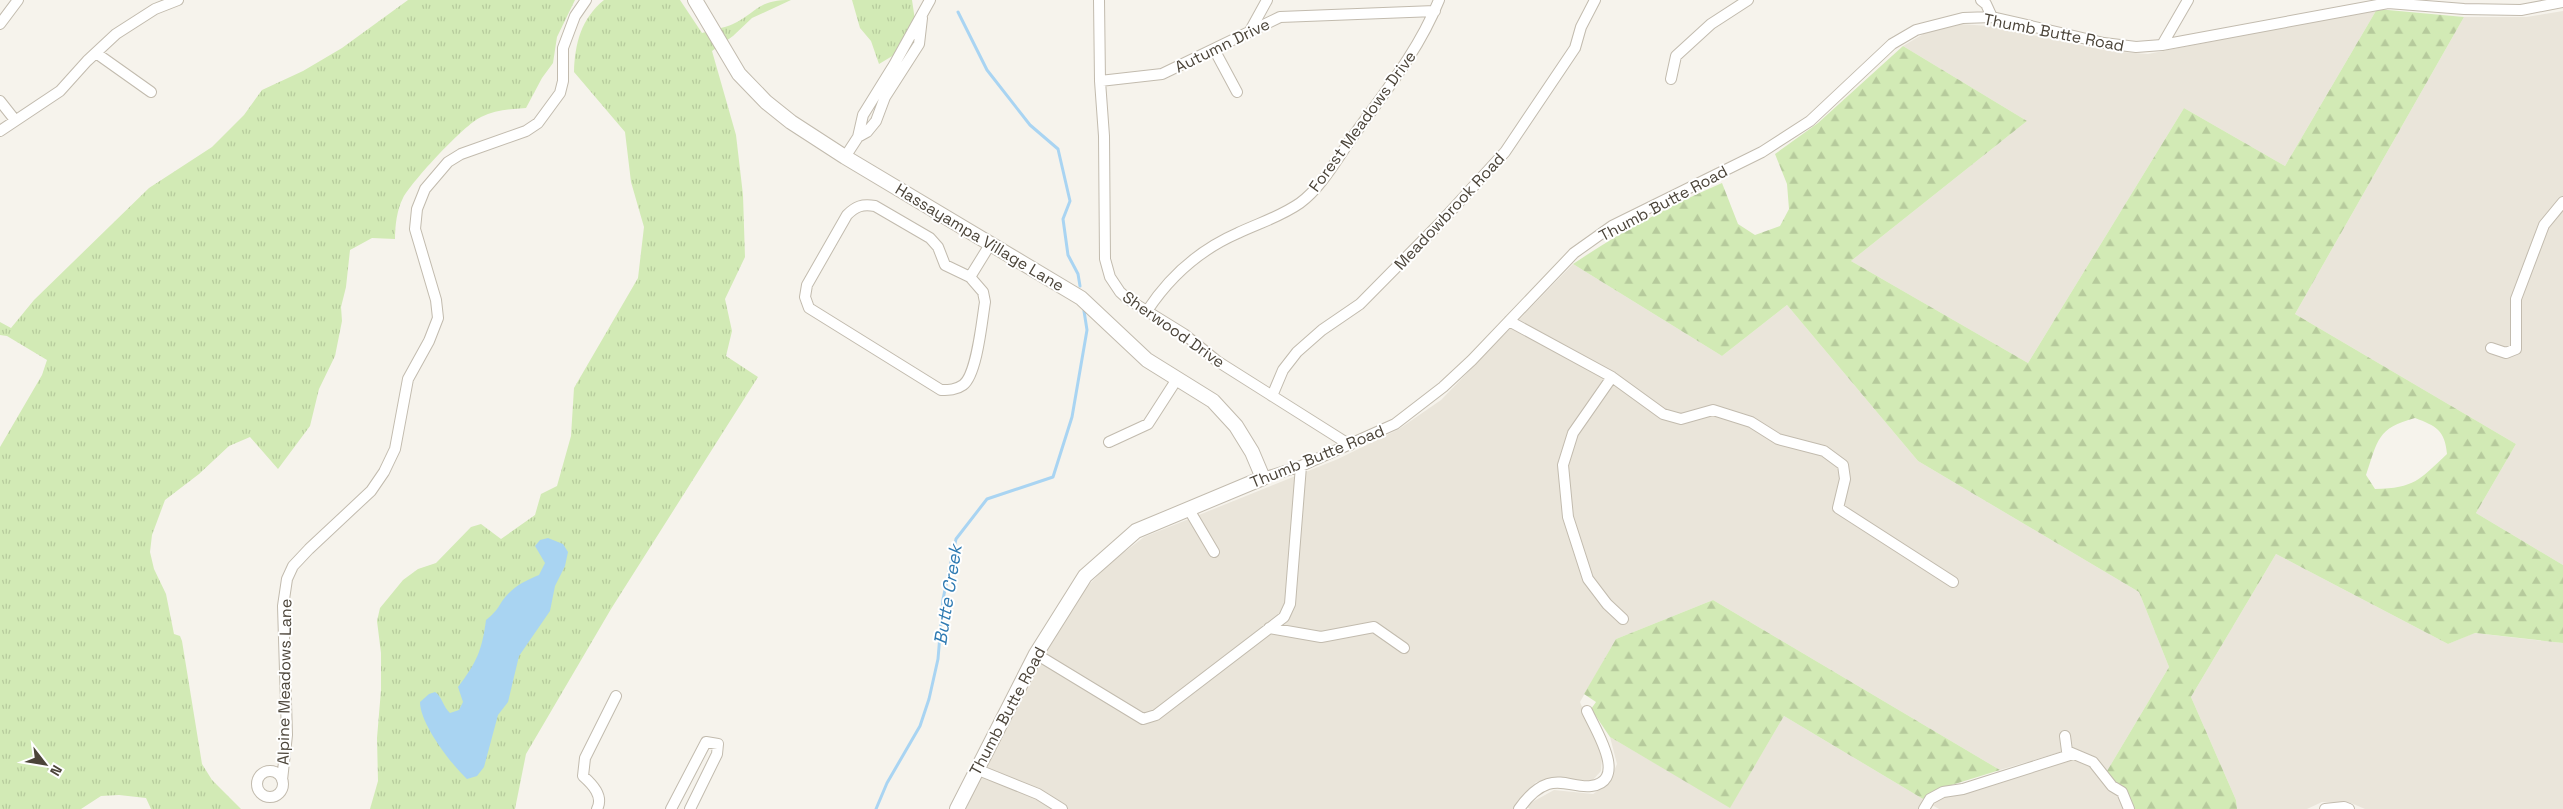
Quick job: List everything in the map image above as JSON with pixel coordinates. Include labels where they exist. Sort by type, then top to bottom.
[{"type":"street","points":[[0,24],[18,0]]},
{"type":"street","points":[[0,131],[60,92],[96,53],[135,20],[155,9],[178,0]]},
{"type":"street","name":"Alpine Meadows Lane","points":[[282,780],[287,735],[283,625],[287,579],[293,566],[309,549],[372,491],[395,449],[408,378],[429,340],[438,318],[436,300],[415,230],[418,209],[425,189],[448,162],[461,154],[526,130],[538,123],[560,93],[563,81],[563,48],[575,16],[586,0]]},
{"type":"street","name":"Hassayampa Village Lane","points":[[695,0],[739,74],[766,102],[791,122],[845,157],[1081,298],[1147,360],[1213,401],[1230,420],[1252,452],[1263,478]]},
{"type":"street","points":[[845,157],[858,137],[868,132],[876,122],[890,80],[919,44],[923,12],[930,0]]},
{"type":"street","name":"Sherwood Drive","points":[[1098,0],[1100,81],[1104,136],[1105,259],[1110,278],[1120,292],[1184,334],[1217,361],[1350,445]]},
{"type":"street","points":[[1250,31],[1267,0]]},
{"type":"street","name":"Forest Meadows Drive","points":[[1148,311],[1180,270],[1203,252],[1238,233],[1262,224],[1302,202],[1326,175],[1410,56],[1439,0]]},
{"type":"street","name":"Meadowbrook Road","points":[[1272,396],[1283,370],[1297,352],[1322,330],[1360,304],[1439,224],[1505,152],[1575,48],[1580,27],[1595,0]]},
{"type":"street","points":[[1670,79],[1676,56],[1710,24],[1748,0]]},
{"type":"street","points":[[1981,0],[1986,4],[1992,17]]},
{"type":"street","points":[[2162,45],[2188,0]]},
{"type":"street","name":"Thumb Butte Road","points":[[957,809],[1036,654],[1085,576],[1136,531],[1263,478],[1301,466],[1395,424],[1443,387],[1574,253],[1612,226],[1762,152],[1810,121],[1892,44],[1916,30],[1963,18],[1992,17],[2104,43],[2136,47],[2162,45],[2388,3],[2464,9],[2521,10],[2563,2]]},
{"type":"street","name":"Autumn Drive","points":[[1100,81],[1162,74],[1280,17],[1435,10]]},
{"type":"street","points":[[1215,50],[1237,92]]},
{"type":"street","points":[[96,53],[151,92]]},
{"type":"street","points":[[0,101],[15,120]]},
{"type":"street","points":[[2491,348],[2506,353],[2516,349],[2516,300],[2544,225],[2563,202]]},
{"type":"street","points":[[865,204],[875,206],[930,238],[938,247],[945,265],[970,277],[983,292],[986,302],[971,374],[964,384],[953,390],[941,390],[809,308],[806,297],[807,285],[847,215],[855,208],[865,204]]},
{"type":"street","points":[[970,277],[991,243]]},
{"type":"street","points":[[1509,321],[1612,377],[1663,414],[1681,419],[1713,410],[1751,422],[1778,439],[1824,450],[1843,465],[1845,479],[1838,508],[1953,582]]},
{"type":"street","points":[[1612,377],[1573,433],[1563,465],[1568,517],[1588,578],[1607,604],[1624,619]]},
{"type":"street","points":[[1109,442],[1148,424],[1177,380]]},
{"type":"street","points":[[1036,654],[1143,719],[1156,715],[1284,617],[1290,604],[1301,466]]},
{"type":"street","points":[[1188,508],[1214,552]]},
{"type":"street","points":[[1270,628],[1321,637],[1374,627],[1404,648]]},
{"type":"street","points":[[597,809],[599,805],[596,788],[583,776],[585,758],[616,696]]},
{"type":"street","points":[[1519,809],[1528,797],[1547,785],[1562,782],[1591,786],[1604,780],[1610,767],[1606,750],[1587,711]]},
{"type":"street","points":[[2065,736],[2067,751],[2093,762],[2112,786],[2122,792],[2129,809]]},
{"type":"street","points":[[670,809],[706,742],[718,744],[717,754],[690,809]]},
{"type":"street","points":[[1924,809],[1930,799],[1944,792],[1963,788],[2073,754]]},
{"type":"street","points":[[976,769],[1038,794],[1062,809]]},
{"type":"street","points":[[2325,809],[2344,807],[2349,809]]},
{"type":"shaded area","points":[[2377,9],[2285,166],[2184,108],[2028,363],[1851,261],[2027,121],[1903,46],[1925,33],[1960,24],[1989,26],[2109,51],[2148,54]]},
{"type":"shaded area","points":[[2563,11],[2563,565],[2476,513],[2516,444],[2295,314],[2464,17],[2526,17]]},
{"type":"shaded area","points":[[1573,264],[1722,356],[1787,305],[1918,461],[2139,592],[2169,667],[2107,771],[2097,759],[2074,748],[2000,770],[1713,600],[1616,639],[1580,702],[1602,757],[1601,771],[1592,781],[1555,778],[1536,782],[1513,809],[964,809],[1048,646],[1080,594],[1110,563],[1144,537],[1338,459],[1399,429],[1441,400]]},
{"type":"shaded area","points":[[2276,554],[2448,644],[2474,633],[2563,643],[2563,809],[2365,809],[2351,803],[2322,802],[2307,809],[2237,809],[2236,800],[2191,697]]},
{"type":"shaded area","points":[[1784,716],[1923,799],[1918,809],[1530,809],[1525,806],[1554,790],[1593,794],[1608,784],[1617,764],[1610,737],[1730,807]]},
{"type":"shaded area","points":[[2072,758],[2090,765],[2104,785],[2116,793],[2125,809],[1939,809],[1932,805],[1945,795]]},
{"type":"green space","points":[[408,0],[575,0],[557,37],[553,63],[542,78],[526,108],[492,113],[481,117],[463,130],[439,154],[403,198],[399,207],[395,239],[372,238],[350,250],[346,287],[341,307],[342,321],[335,356],[319,389],[310,426],[278,469],[250,437],[229,446],[199,474],[165,500],[152,535],[150,552],[154,569],[166,594],[174,634],[180,636],[182,641],[202,764],[212,780],[241,809],[151,809],[146,798],[119,795],[101,796],[81,809],[0,809],[0,447],[42,375],[47,360],[7,336],[0,335],[0,322],[11,328],[34,300],[149,188],[212,147],[244,115],[262,90],[303,71],[342,48]]},
{"type":"green space","points":[[604,0],[680,0],[702,33],[733,24],[765,4],[780,0],[791,0],[752,18],[733,36],[712,51],[736,135],[743,195],[745,257],[725,299],[732,331],[726,356],[758,377],[611,609],[526,754],[515,809],[370,809],[378,781],[377,738],[381,690],[381,653],[377,621],[380,608],[403,580],[418,569],[436,563],[471,527],[481,524],[501,539],[535,515],[541,494],[557,486],[571,436],[574,388],[638,278],[644,227],[631,182],[625,132],[574,72],[576,51],[581,32],[590,15]]},
{"type":"green space","points":[[852,0],[912,0],[915,20],[899,52],[879,64],[871,41],[860,28]]},
{"type":"green space","points":[[2377,9],[2464,17],[2295,314],[2516,444],[2476,513],[2563,565],[2563,643],[2475,633],[2448,644],[2276,554],[2191,697],[2236,800],[2237,809],[2133,809],[2126,793],[2107,771],[2169,667],[2139,592],[1918,461],[1787,305],[1722,356],[1573,264],[1645,220],[1722,183],[1738,224],[1755,235],[1780,226],[1789,209],[1787,184],[1775,154],[1818,123],[1903,46],[2027,121],[1851,261],[2028,363],[2184,108],[2285,166]],"holes":[[[2415,418],[2434,427],[2442,434],[2447,454],[2416,481],[2399,487],[2375,489],[2366,475],[2373,453],[2381,437],[2386,431],[2402,422]]]},
{"type":"green space","points":[[1713,600],[2000,770],[1945,787],[1923,799],[1784,716],[1730,808],[1610,737],[1591,709],[1596,702],[1584,694],[1616,639]]},
{"type":"water","points":[[548,538],[563,544],[568,552],[565,566],[555,586],[550,611],[519,656],[508,702],[498,715],[484,767],[477,776],[467,779],[445,754],[431,732],[421,711],[420,702],[429,694],[435,692],[450,713],[459,710],[463,702],[458,687],[478,655],[483,640],[486,620],[494,613],[510,591],[539,575],[545,563],[535,546],[540,540]]},
{"type":"waterway","name":"Butte Creek","points":[[958,12],[987,70],[1030,125],[1058,149],[1070,201],[1063,219],[1068,255],[1078,274],[1080,286]]},
{"type":"waterway","name":"Butte Creek","points":[[876,809],[887,783],[920,726],[929,699],[938,659],[943,599],[956,539],[987,499],[1053,477],[1072,417],[1087,330],[1084,311]]}]
